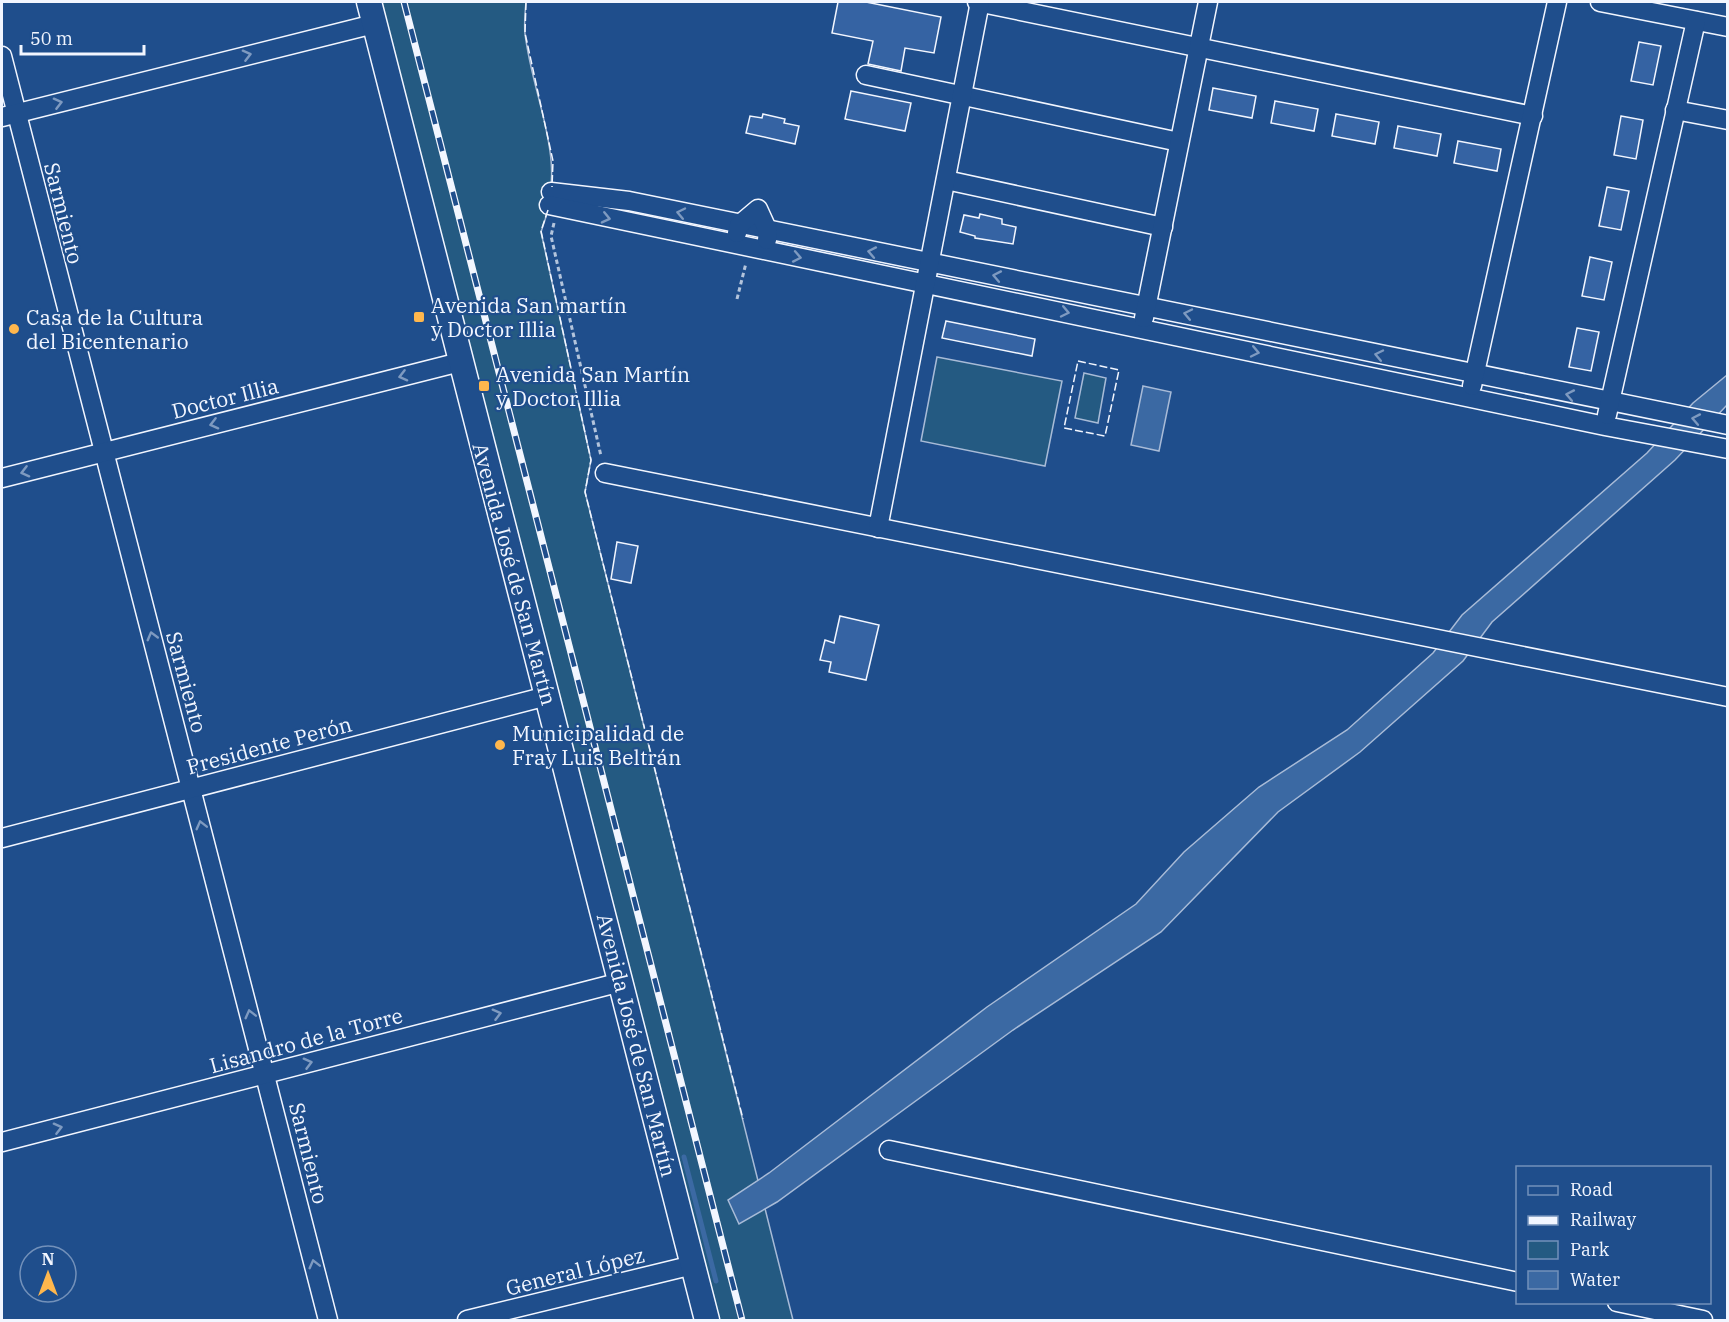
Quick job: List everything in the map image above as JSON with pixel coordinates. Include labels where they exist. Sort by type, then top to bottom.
[{"type":"main road","name":"Avenida José de San Martín","points":[[372,13],[707,1320]]},
{"type":"street","points":[[878,528],[946,180],[978,2],[1198,45],[1533,116]]},
{"type":"street","points":[[1141,328],[1208,2]]},
{"type":"street","points":[[1469,397],[1557,2]]},
{"type":"street","points":[[1600,2],[1728,27]]},
{"type":"street","points":[[9,115],[372,13]]},
{"type":"street","points":[[1605,426],[1696,21]]},
{"type":"street","name":"Sarmiento","points":[[2,56],[9,115],[103,452],[192,788],[328,1320]]},
{"type":"street","points":[[866,75],[1179,142]]},
{"type":"street","points":[[1675,110],[1728,120]]},
{"type":"street","points":[[946,180],[1162,227]]},
{"type":"street","points":[[553,201],[629,201],[739,225]]},
{"type":"street","points":[[553,201],[750,247],[1605,426],[1728,449]]},
{"type":"street","points":[[739,225],[758,209],[768,231]]},
{"type":"street","points":[[739,225],[750,247]]},
{"type":"street","points":[[768,231],[1147,306],[1475,376],[1728,425]]},
{"type":"street","points":[[750,247],[768,231]]},
{"type":"street","name":"Doctor Illia","points":[[2,478],[460,362]]},
{"type":"street","points":[[605,473],[1728,697]]},
{"type":"street","name":"Presidente Perón","points":[[2,838],[547,696]]},
{"type":"street","name":"Lisandro de la Torre","points":[[2,1142],[621,982]]},
{"type":"street","points":[[890,1150],[1516,1282]]},
{"type":"street","name":"General López","points":[[467,1320],[693,1264]]},
{"type":"street","points":[[1627,1304],[1703,1320]]},
{"type":"path","points":[[553,201],[551,236],[605,473]]},
{"type":"path","points":[[737,299],[750,247]]},
{"type":"green space","points":[[369,2],[526,2],[525,34],[529,60],[551,156],[552,180],[549,205],[541,232],[591,460],[585,492],[793,1320],[707,1320]]},
{"type":"green space","points":[[937,357],[1062,381],[1045,466],[921,441]]},
{"type":"green space","points":[[1084,373],[1106,378],[1098,423],[1075,418]]},
{"type":"water","points":[[1727,375],[1727,405],[1675,460],[1492,622],[1463,661],[1360,752],[1278,812],[1161,932],[1013,1030],[777,1202],[739,1224],[728,1200],[769,1173],[987,1007],[1136,904],[1184,852],[1259,787],[1347,730],[1433,653],[1462,615],[1647,453],[1693,403]]},
{"type":"water","points":[[1143,386],[1171,392],[1159,451],[1131,445]]},
{"type":"building","points":[[838,2],[866,2],[941,17],[934,53],[905,48],[901,71],[868,64],[873,41],[832,33]]},
{"type":"building","points":[[1639,42],[1661,46],[1653,85],[1631,81]]},
{"type":"building","points":[[1213,88],[1256,96],[1252,118],[1209,110]]},
{"type":"building","points":[[851,91],[911,103],[905,131],[845,119]]},
{"type":"building","points":[[1275,101],[1318,109],[1314,131],[1271,123]]},
{"type":"building","points":[[763,114],[785,119],[784,123],[799,126],[795,144],[746,133],[750,116],[762,118]]},
{"type":"building","points":[[1336,114],[1379,122],[1375,144],[1332,136]]},
{"type":"building","points":[[1621,116],[1643,120],[1636,159],[1614,155]]},
{"type":"building","points":[[1398,126],[1441,134],[1437,156],[1394,148]]},
{"type":"building","points":[[1458,141],[1501,149],[1497,171],[1454,163]]},
{"type":"building","points":[[1607,187],[1629,191],[1621,230],[1599,226]]},
{"type":"building","points":[[980,214],[1002,219],[1002,224],[1016,227],[1013,244],[975,238],[975,236],[960,232],[964,215],[979,218]]},
{"type":"building","points":[[1590,257],[1612,262],[1604,300],[1582,296]]},
{"type":"building","points":[[946,321],[1035,339],[1032,356],[942,338]]},
{"type":"building","points":[[1577,328],[1599,332],[1591,371],[1569,367]]},
{"type":"building","points":[[617,542],[638,546],[631,583],[611,579]]},
{"type":"building","points":[[840,616],[879,625],[866,680],[829,672],[831,662],[820,660],[825,640],[834,643]]},
{"type":"waterway","points":[[684,1157],[716,1281]]},
{"type":"railway","points":[[404,2],[742,1320]]},
{"type":"fence","points":[[526,2],[525,33],[553,161],[552,187]]},
{"type":"fence","points":[[548,210],[541,231],[591,460],[585,492],[743,1119]]},
{"type":"fence","points":[[1078,361],[1119,370],[1105,436],[1064,428],[1078,361]]},
{"type":"place","name":"Avenida San martín y Doctor Illia","points":[[419,317]]},
{"type":"place","name":"Casa de la Cultura del Bicentenario","points":[[14,329]]},
{"type":"place","name":"Avenida San Martín y Doctor Illia","points":[[484,386]]},
{"type":"place","name":"Municipalidad de Fray Luis Beltrán","points":[[500,745]]}]
